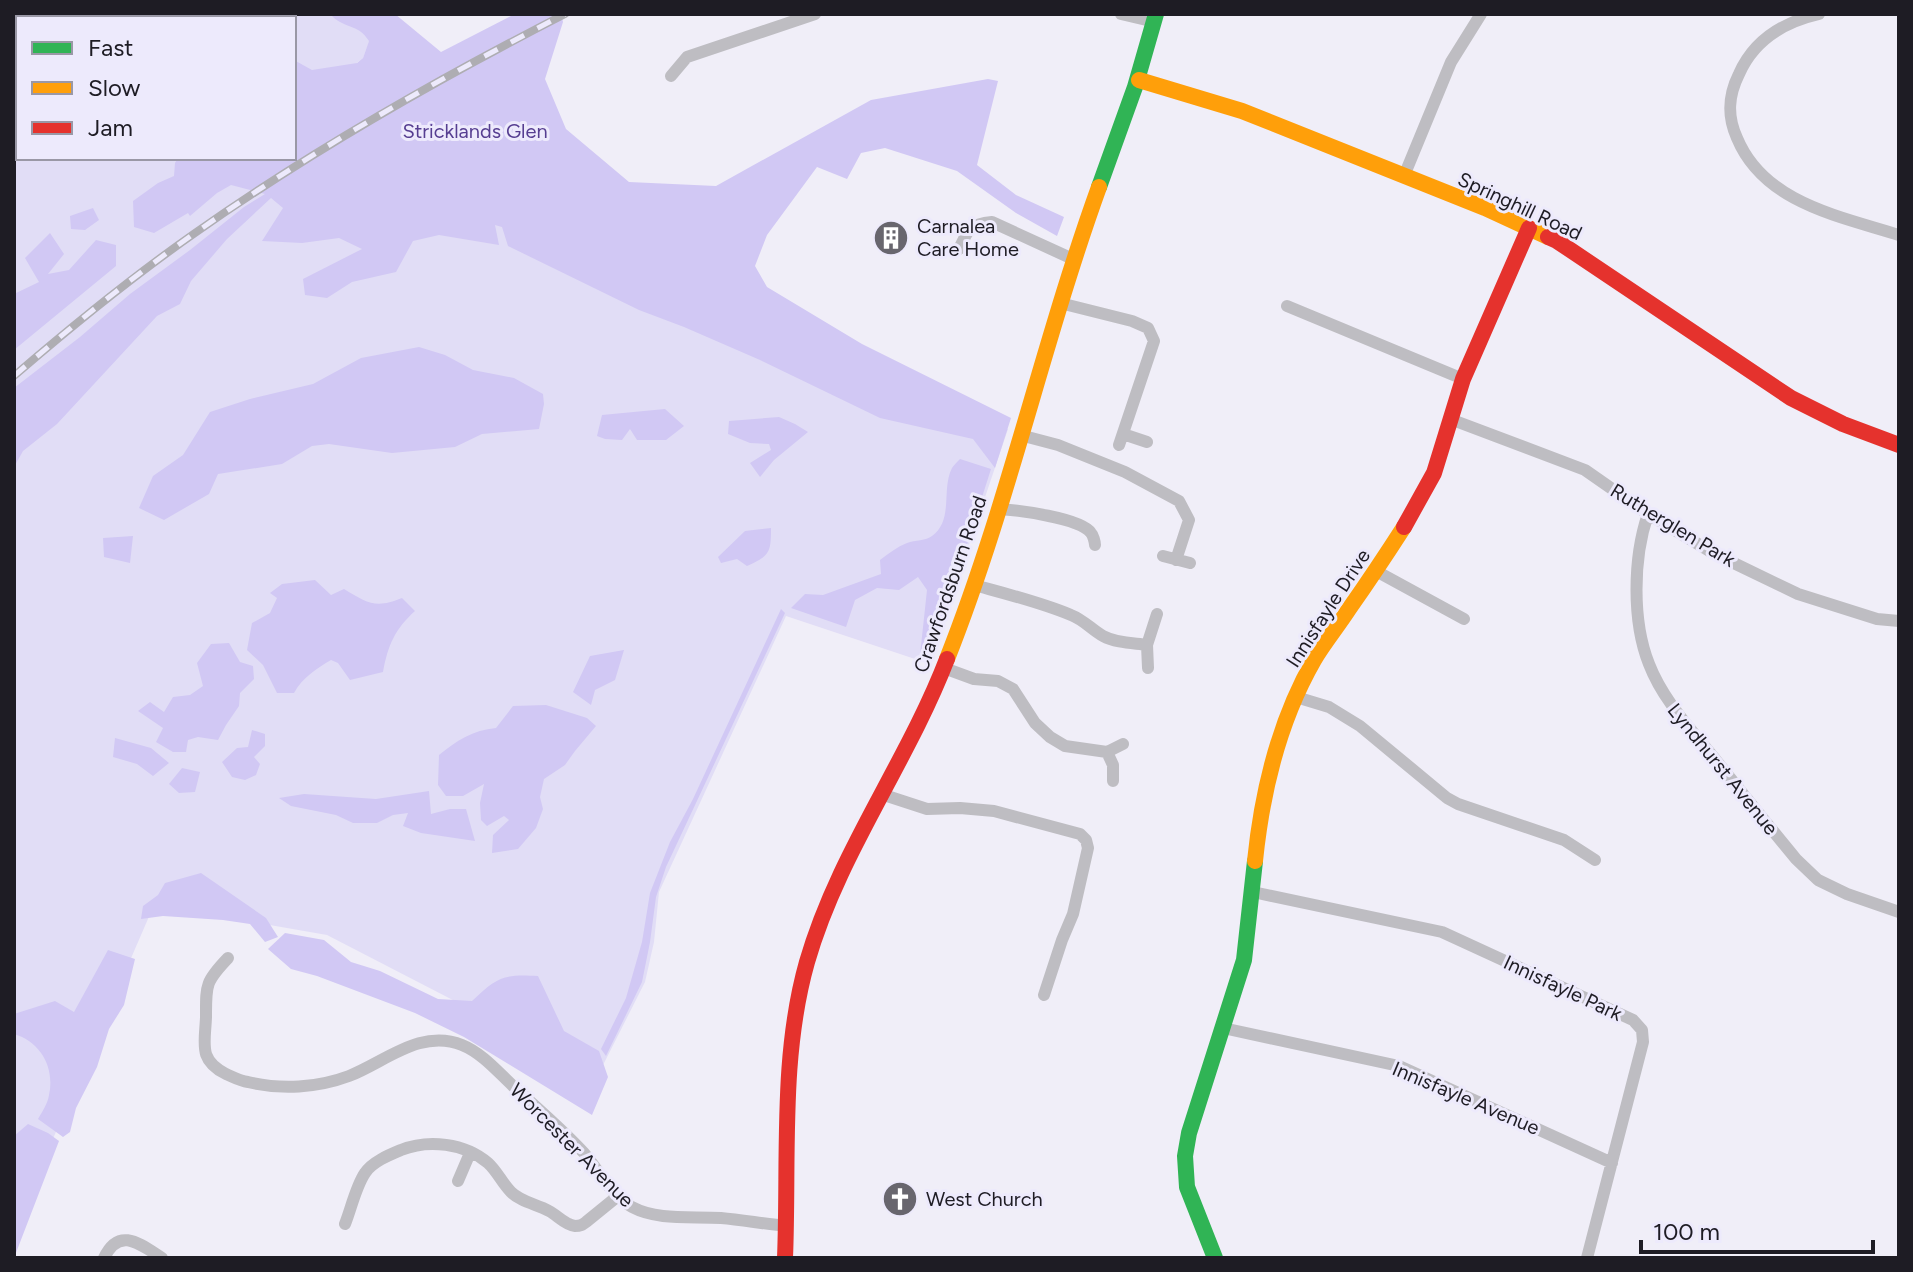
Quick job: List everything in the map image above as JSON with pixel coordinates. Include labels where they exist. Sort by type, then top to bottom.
[{"type":"street","points":[[671,76],[687,57],[815,14]]},
{"type":"street","points":[[1121,14],[1156,18]]},
{"type":"street","points":[[1404,176],[1451,62],[1481,14]]},
{"type":"street","points":[[1819,14],[1788,24],[1753,49],[1734,84],[1729,106],[1734,133],[1752,165],[1776,188],[1807,205],[1899,235]]},
{"type":"street","name":"Crawfordsburn Road","points":[[785,1258],[792,1048],[800,991],[819,924],[834,886],[944,668],[974,585],[1060,303],[1139,80],[1156,18]]},
{"type":"street","name":"Springhill Road","points":[[1139,80],[1242,111],[1557,241],[1791,398],[1861,433],[1899,445]]},
{"type":"street","points":[[959,249],[971,227],[992,222],[1075,260]]},
{"type":"street","name":"Innisfayle Drive","points":[[1215,1258],[1187,1187],[1185,1156],[1189,1133],[1244,960],[1260,815],[1278,744],[1314,660],[1376,571],[1434,473],[1463,379],[1529,228]]},
{"type":"street","points":[[1060,303],[1148,328],[1154,341],[1121,440],[1147,442]]},
{"type":"street","points":[[1287,306],[1463,379]]},
{"type":"street","name":"Rutherglen Park","points":[[1450,419],[1585,470],[1648,514],[1713,553],[1798,594],[1877,619],[1899,621]]},
{"type":"street","points":[[1020,435],[1058,445],[1125,472],[1179,501],[1189,520],[1170,558],[1190,563]]},
{"type":"street","points":[[998,509],[1037,513],[1078,524],[1092,533],[1095,545]]},
{"type":"street","name":"Lyndhurst Avenue","points":[[1648,514],[1640,544],[1636,580],[1641,632],[1649,664],[1669,702],[1796,859],[1818,880],[1899,912]]},
{"type":"street","points":[[1376,571],[1464,619]]},
{"type":"street","points":[[974,585],[1072,615],[1103,636],[1147,645]]},
{"type":"street","points":[[1148,668],[1147,645],[1157,614]]},
{"type":"street","points":[[944,668],[974,679],[998,681],[1013,689],[1035,723],[1065,746],[1107,752],[1123,744]]},
{"type":"street","points":[[1296,697],[1329,707],[1360,726],[1458,804],[1564,840],[1595,860]]},
{"type":"street","points":[[1107,752],[1113,765],[1113,781]]},
{"type":"street","points":[[881,794],[927,809],[994,811],[1080,834],[1086,840],[1088,848],[1073,914],[1044,995]]},
{"type":"street","name":"Innisfayle Park","points":[[1253,892],[1442,932],[1633,1020],[1642,1030],[1643,1042],[1587,1258]]},
{"type":"street","name":"Worcester Avenue","points":[[228,958],[206,987],[205,1049],[207,1060],[214,1068],[241,1081],[296,1087],[333,1081],[423,1042],[454,1042],[480,1056],[552,1122],[628,1205],[657,1215],[724,1218],[787,1226]]},
{"type":"street","name":"Innisfayle Avenue","points":[[1223,1028],[1399,1066],[1612,1163]]},
{"type":"street","points":[[345,1224],[365,1172],[405,1148],[428,1144],[448,1145],[470,1153],[488,1164],[517,1197],[549,1211],[570,1225],[586,1222],[618,1196]]},
{"type":"street","points":[[458,1181],[470,1153]]},
{"type":"street","points":[[104,1258],[114,1243],[127,1240],[139,1243],[162,1258]]},
{"type":"shaded area","points":[[14,14],[370,14],[377,20],[363,58],[299,108],[1008,429],[927,663],[786,616],[659,892],[654,942],[645,982],[598,1075],[327,935],[154,905],[14,1229]]},
{"type":"green space","name":"Stricklands Glen","points":[[330,14],[395,14],[441,52],[515,14],[561,14],[563,22],[545,79],[566,129],[629,182],[716,186],[871,100],[988,79],[998,81],[977,165],[1016,195],[1064,217],[1057,236],[1016,213],[957,171],[885,148],[861,153],[847,179],[817,167],[767,235],[755,266],[767,287],[862,344],[1011,418],[995,468],[973,439],[880,418],[760,360],[639,310],[508,246],[502,227],[495,225],[499,245],[439,235],[413,241],[396,272],[352,282],[327,298],[305,295],[303,279],[362,249],[339,238],[302,243],[262,241],[283,208],[271,198],[227,239],[191,281],[180,304],[157,316],[57,424],[23,451],[14,467],[14,388],[130,294],[265,194],[231,185],[190,216],[188,213],[154,233],[134,227],[133,201],[174,176],[177,160],[296,160],[296,61],[312,70],[357,63],[363,58],[369,41],[360,31]]},
{"type":"green space","points":[[93,208],[99,220],[85,230],[71,229],[70,216]]},
{"type":"green space","points":[[50,233],[64,254],[48,274],[69,270],[96,240],[116,245],[116,266],[14,350],[14,294],[39,282],[25,258]]},
{"type":"green space","points":[[419,347],[445,355],[473,370],[514,378],[543,394],[539,429],[482,434],[455,447],[392,453],[329,444],[312,446],[282,464],[218,474],[209,494],[164,520],[139,508],[153,476],[183,455],[210,412],[313,384],[361,358]]},
{"type":"green space","points":[[665,409],[684,426],[666,440],[637,440],[630,429],[622,440],[597,436],[602,415]]},
{"type":"green space","points":[[779,417],[808,432],[774,460],[760,477],[750,463],[771,450],[769,444],[750,443],[728,434],[729,421]]},
{"type":"green space","points":[[960,459],[991,469],[928,656],[920,655],[927,590],[918,577],[899,590],[877,588],[855,600],[846,627],[791,608],[805,594],[823,595],[881,574],[880,560],[896,548],[932,536],[943,522],[949,476]]},
{"type":"green space","points":[[771,528],[765,556],[747,566],[737,559],[721,563],[718,557],[745,531]]},
{"type":"green space","points":[[133,536],[130,563],[104,557],[103,538]]},
{"type":"green space","points":[[315,580],[331,595],[344,589],[378,604],[402,598],[415,611],[393,638],[383,672],[350,680],[338,663],[331,660],[306,678],[294,693],[277,693],[263,665],[247,650],[252,623],[270,613],[277,598],[270,593],[282,584]]},
{"type":"green space","points":[[781,609],[785,613],[666,867],[656,897],[642,982],[606,1056],[601,1049],[626,998],[642,942],[650,893],[670,842]]},
{"type":"green space","points":[[229,643],[240,662],[253,666],[254,679],[240,693],[239,706],[218,740],[198,737],[188,740],[186,752],[173,752],[156,742],[163,728],[138,711],[150,702],[164,712],[173,697],[190,695],[203,686],[197,663],[211,644]]},
{"type":"green space","points":[[624,650],[615,680],[595,690],[591,705],[573,692],[590,656]]},
{"type":"green space","points":[[546,705],[587,718],[596,726],[565,765],[544,779],[540,797],[543,809],[536,828],[518,849],[492,853],[493,835],[509,820],[504,816],[487,826],[481,820],[480,803],[484,784],[463,796],[446,796],[438,785],[439,755],[465,737],[496,728],[513,706]]},
{"type":"green space","points":[[252,730],[265,734],[265,746],[254,757],[260,764],[256,775],[245,780],[232,777],[222,762],[237,748],[248,747]]},
{"type":"green space","points":[[115,738],[151,748],[169,763],[153,776],[137,764],[113,757]]},
{"type":"green space","points":[[182,768],[200,772],[195,792],[179,793],[169,784]]},
{"type":"green space","points":[[429,791],[431,814],[466,809],[475,841],[421,833],[403,826],[408,813],[393,815],[377,823],[353,823],[336,815],[291,806],[279,798],[304,794],[376,799]]},
{"type":"green space","points":[[201,873],[266,918],[278,937],[265,942],[250,924],[223,920],[163,916],[141,919],[143,906],[158,895],[165,883]]},
{"type":"green space","points":[[285,933],[324,940],[351,962],[380,971],[438,999],[472,1001],[501,979],[538,976],[564,1031],[599,1051],[608,1077],[592,1115],[464,1037],[415,1013],[291,969],[268,949]]},
{"type":"green space","points":[[108,950],[135,959],[124,1005],[109,1029],[97,1067],[76,1108],[70,1132],[63,1137],[38,1119],[48,1098],[48,1066],[32,1043],[14,1034],[14,1014],[55,1001],[74,1012]]},
{"type":"green space","points":[[28,1124],[59,1141],[14,1258],[14,1136]]},
{"type":"railway","points":[[14,376],[125,284],[240,202],[377,117],[565,14]]},
{"type":"traffic: fast","points":[[1099,187],[1135,87],[1156,14]]},
{"type":"traffic: fast","points":[[1215,1258],[1187,1187],[1185,1156],[1189,1133],[1244,960],[1255,861]]},
{"type":"traffic: slow","points":[[1139,80],[1242,111],[1485,208],[1548,237]]},
{"type":"traffic: slow","points":[[947,659],[989,542],[1060,304],[1099,187]]},
{"type":"traffic: slow","points":[[1255,861],[1268,783],[1291,707],[1318,654],[1404,527]]},
{"type":"traffic: jam","points":[[1404,527],[1434,473],[1463,379],[1529,228]]},
{"type":"traffic: jam","points":[[1548,237],[1791,398],[1843,424],[1899,445]]},
{"type":"traffic: jam","points":[[785,1258],[789,1072],[798,998],[807,962],[836,884],[913,735],[947,659]]},
{"type":"place","name":"Carnalea Care Home","points":[[891,238]]},
{"type":"place","name":"West Church","points":[[900,1199]]}]
